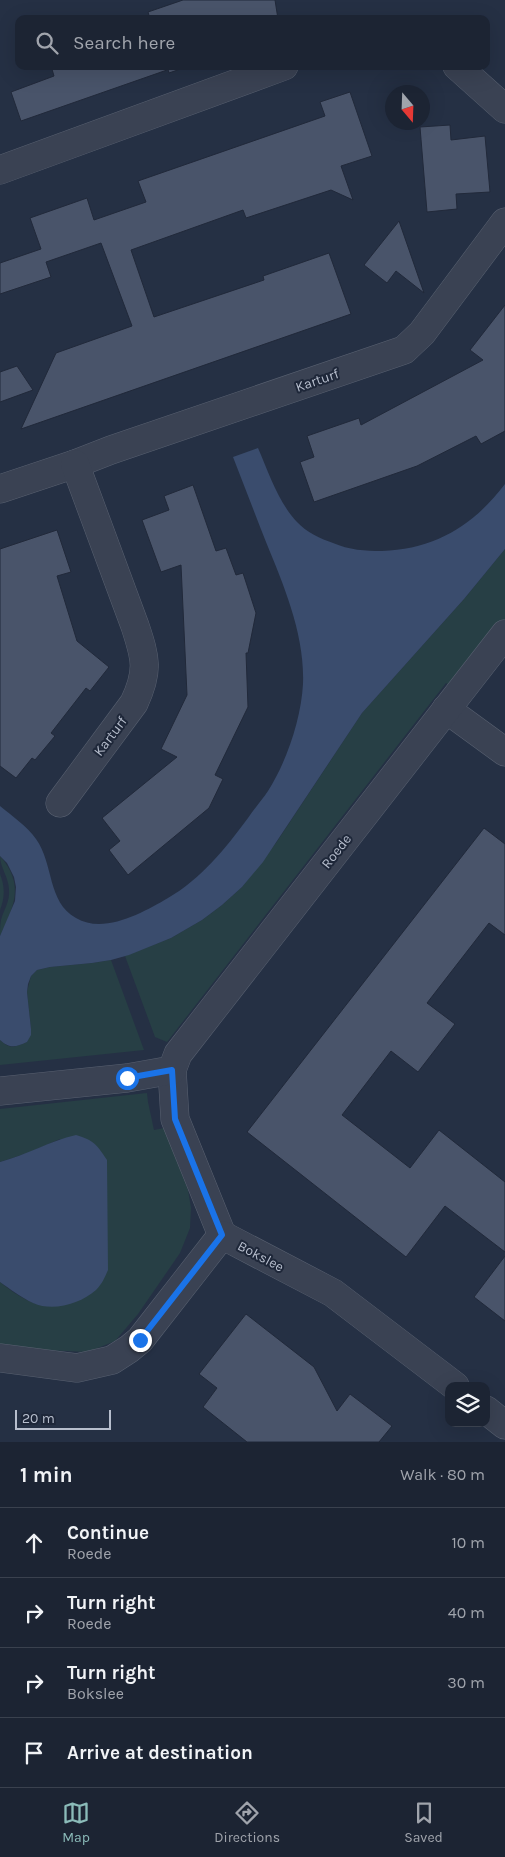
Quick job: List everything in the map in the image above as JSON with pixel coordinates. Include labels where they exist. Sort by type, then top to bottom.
[{"type":"street","points":[[0,170],[273,70]]},
{"type":"street","points":[[461,70],[505,109]]},
{"type":"street","name":"Karturf","points":[[0,489],[404,350],[422,334],[505,222]]},
{"type":"street","name":"Karturf","points":[[60,803],[134,703],[142,685],[145,668],[143,651],[135,626],[75,464]]},
{"type":"street","name":"Roede","points":[[222,1235],[175,1119],[172,1070],[178,1054],[505,634]]},
{"type":"street","points":[[446,709],[505,752]]},
{"type":"street","points":[[0,1091],[127,1078],[172,1070]]},
{"type":"street","name":"Bokslee","points":[[0,1358],[77,1368],[112,1360],[140,1340],[222,1235],[333,1293],[450,1382]]},
{"type":"street","points":[[490,1413],[505,1425]]},
{"type":"green space","points":[[505,549],[505,619],[452,687],[446,683],[167,1042],[155,1037],[125,956],[171,938],[202,920],[242,887],[276,843],[362,713],[464,599]]},
{"type":"green space","points":[[0,856],[13,877],[15,896],[0,936],[1,920],[8,902],[9,885],[1,865]]},
{"type":"green space","points":[[0,874],[4,892],[0,910]]},
{"type":"green space","points":[[111,960],[144,1050],[0,1065],[0,1040],[13,1047],[27,1042],[31,1029],[27,992],[31,976],[37,970]]},
{"type":"green space","points":[[147,1093],[154,1130],[164,1128],[188,1190],[191,1208],[190,1228],[180,1253],[138,1314],[115,1341],[88,1352],[43,1350],[0,1344],[0,1282],[21,1297],[40,1305],[61,1305],[85,1297],[60,1139],[28,1153],[0,1162],[0,1109]]},
{"type":"water","points":[[258,448],[284,506],[297,522],[319,537],[357,550],[382,551],[401,549],[419,546],[436,540],[466,523],[480,512],[505,484],[505,549],[464,599],[362,713],[263,862],[242,887],[202,920],[171,938],[129,955],[111,960],[37,970],[31,976],[27,992],[31,1035],[27,1042],[23,1044],[16,1046],[7,1045],[0,1040],[0,936],[15,901],[16,887],[14,877],[7,863],[0,856],[0,806],[24,825],[36,839],[46,860],[55,893],[67,911],[87,923],[111,923],[124,920],[158,904],[202,873],[230,841],[266,794],[287,753],[302,697],[303,666],[301,647],[286,593],[233,457]]},
{"type":"water","points":[[76,1135],[95,1144],[107,1160],[108,1270],[98,1288],[90,1295],[74,1303],[58,1307],[41,1306],[25,1299],[0,1282],[0,1162]]},
{"type":"building","points":[[183,0],[275,0],[277,15],[149,15],[148,12]]},
{"type":"building","points":[[52,70],[167,70],[21,121],[11,92],[54,76]]},
{"type":"building","points":[[350,92],[372,156],[341,166],[353,200],[331,190],[246,218],[243,210],[131,250],[154,317],[264,280],[263,276],[329,253],[351,314],[21,429],[56,353],[132,326],[101,243],[46,262],[51,277],[0,294],[0,263],[41,249],[30,218],[87,198],[94,220],[146,202],[138,181],[325,116],[320,102]]},
{"type":"building","points":[[450,125],[451,140],[485,136],[490,192],[456,194],[457,209],[427,212],[420,130],[430,130],[430,126]]},
{"type":"building","points":[[399,221],[424,293],[396,271],[387,283],[364,265]]},
{"type":"building","points":[[505,305],[505,431],[481,444],[476,436],[417,466],[314,502],[300,462],[314,457],[307,436],[359,418],[361,425],[483,360],[470,350]]},
{"type":"building","points":[[17,366],[33,390],[0,402],[0,372]]},
{"type":"building","points":[[193,485],[216,551],[226,548],[236,575],[243,573],[256,613],[248,653],[246,653],[248,707],[215,775],[223,779],[209,808],[128,875],[109,850],[120,841],[102,818],[177,757],[161,749],[187,695],[181,565],[161,572],[142,520],[169,510],[164,496]]},
{"type":"building","points":[[57,530],[71,572],[57,576],[77,641],[109,667],[90,691],[86,688],[51,733],[55,736],[35,760],[32,758],[16,778],[0,766],[0,549]]},
{"type":"building","points":[[484,828],[505,844],[505,935],[489,923],[427,1003],[455,1024],[418,1072],[391,1051],[342,1115],[410,1168],[439,1130],[505,1182],[505,1252],[445,1206],[406,1257],[247,1132]]},
{"type":"building","points":[[505,1256],[505,1321],[474,1297]]},
{"type":"building","points":[[246,1314],[314,1367],[337,1411],[350,1394],[392,1426],[379,1442],[247,1442],[203,1407],[217,1388],[199,1374]]},
{"type":"route","points":[[127,1078],[172,1070],[175,1119],[222,1235],[140,1340]]}]
